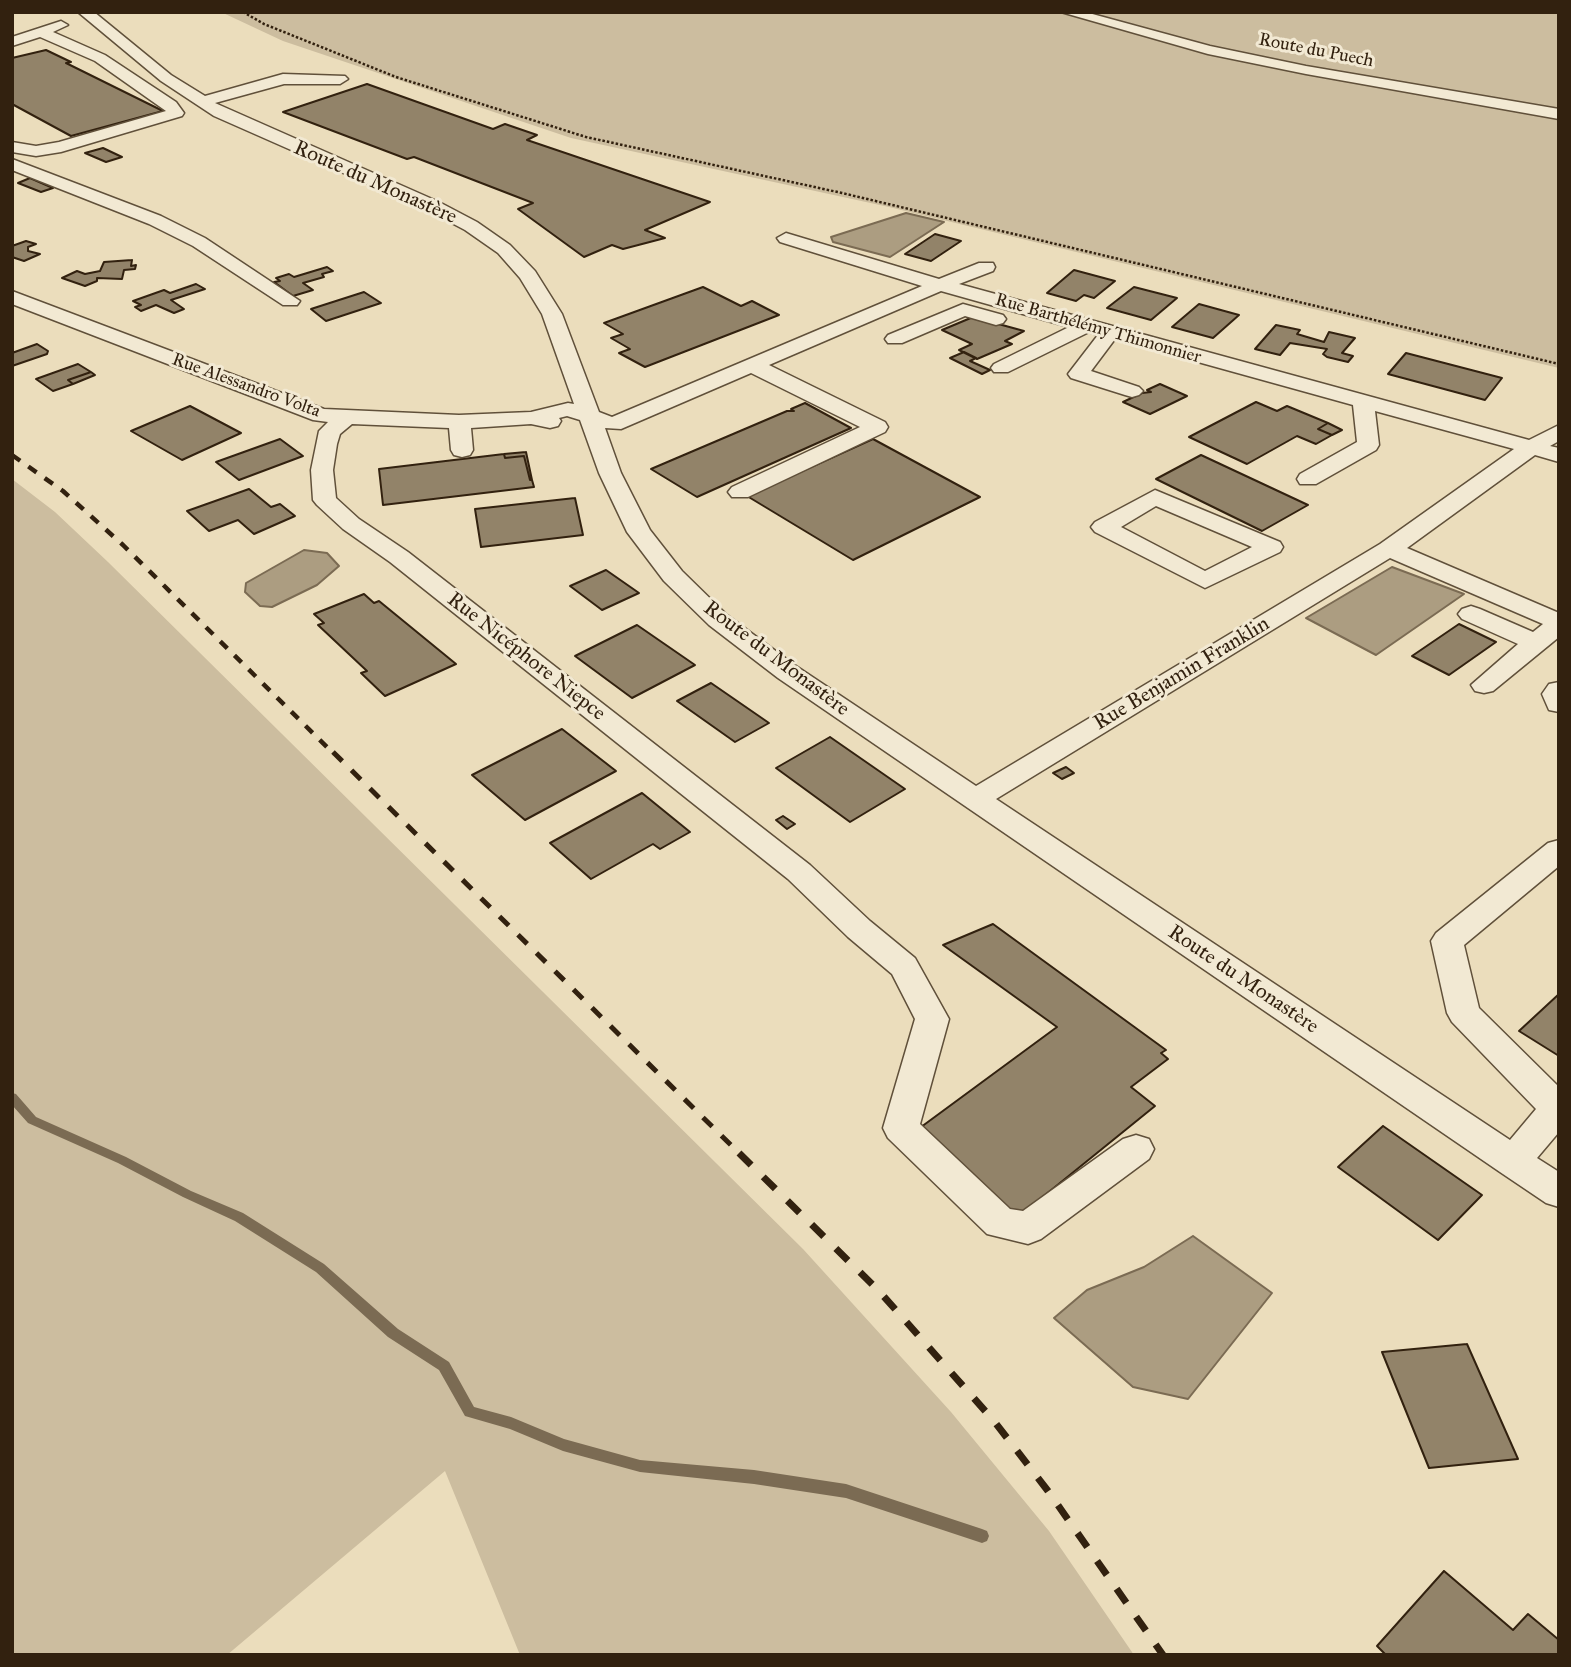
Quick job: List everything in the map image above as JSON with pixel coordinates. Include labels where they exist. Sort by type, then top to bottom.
[{"type":"street","name":"Route du Puech","points":[[1068,12],[1208,50],[1294,68],[1559,114]]},
{"type":"street","points":[[12,42],[93,15]]},
{"type":"street","name":"Route du Monastère","points":[[93,15],[166,78],[202,102],[268,136],[433,205],[471,226],[504,249],[528,275],[552,314],[610,473],[639,532],[682,585],[718,620],[787,672],[1559,1192]]},
{"type":"street","points":[[12,147],[36,152],[61,147],[176,113],[170,105],[100,58],[44,32]]},
{"type":"street","points":[[202,102],[283,79],[340,79]]},
{"type":"street","points":[[12,164],[155,220],[199,242],[290,301]]},
{"type":"street","name":"Rue Barthélémy Thimonnier","points":[[786,239],[1086,326],[1559,455]]},
{"type":"street","points":[[590,414],[613,424],[651,405],[986,267]]},
{"type":"street","name":"Rue Alessandro Volta","points":[[12,297],[303,408],[346,418],[459,422],[531,418],[581,425],[590,414]]},
{"type":"street","points":[[895,339],[963,310],[1064,338]]},
{"type":"street","points":[[1001,368],[1086,326]]},
{"type":"street","points":[[1110,332],[1078,374],[1132,391]]},
{"type":"street","points":[[740,492],[877,427],[750,364]]},
{"type":"street","points":[[1308,479],[1368,445],[1363,403]]},
{"type":"street","name":"Rue Nicéphore Niepce","points":[[346,418],[330,431],[326,444],[322,470],[325,500],[351,524],[399,557],[799,872],[859,929],[904,966],[932,1019],[901,1128],[1000,1223],[1028,1228],[1136,1149]]},
{"type":"street","points":[[459,422],[462,450]]},
{"type":"street","name":"Rue Benjamin Franklin","points":[[975,799],[1389,549],[1532,447],[1559,432]]},
{"type":"street","points":[[1155,497],[1271,547],[1205,581],[1102,527],[1155,497]]},
{"type":"street","points":[[1389,549],[1559,623],[1484,685]]},
{"type":"street","points":[[1471,614],[1536,643]]},
{"type":"street","points":[[1559,690],[1556,694],[1559,704]]},
{"type":"street","points":[[1513,1162],[1557,1110],[1464,1013],[1447,941],[1559,850]]},
{"type":"path","points":[[243,12],[264,24],[396,77],[586,137],[856,196],[1559,364]]},
{"type":"shaded area","points":[[221,12],[1559,12],[1559,368],[889,207],[571,138],[283,41]]},
{"type":"shaded area","points":[[906,213],[944,222],[890,257],[833,242],[831,237]]},
{"type":"shaded area","points":[[12,479],[55,512],[108,562],[803,1249],[951,1412],[1049,1531],[1134,1655],[520,1655],[445,1471],[227,1655],[12,1655]]},
{"type":"shaded area","points":[[304,550],[327,553],[339,566],[317,585],[272,607],[260,606],[245,592],[246,583]]},
{"type":"shaded area","points":[[1392,567],[1464,594],[1376,655],[1306,618]]},
{"type":"shaded area","points":[[1193,1236],[1272,1293],[1188,1399],[1133,1387],[1054,1318],[1087,1290],[1144,1267]]},
{"type":"building","points":[[46,50],[71,62],[66,63],[163,111],[71,136],[12,104],[12,58]]},
{"type":"building","points":[[367,84],[493,129],[505,124],[537,135],[527,140],[710,202],[645,230],[665,238],[623,249],[612,245],[584,257],[518,209],[533,203],[414,157],[407,159],[283,112]]},
{"type":"building","points":[[103,148],[122,157],[106,162],[85,153]]},
{"type":"building","points":[[30,178],[53,188],[41,192],[18,183]]},
{"type":"building","points":[[935,234],[961,241],[931,261],[905,254]]},
{"type":"building","points":[[26,241],[36,244],[28,247],[28,251],[40,254],[24,261],[12,257],[12,246]]},
{"type":"building","points":[[132,260],[131,266],[136,265],[135,269],[124,270],[122,279],[97,278],[97,281],[85,286],[62,278],[77,271],[85,274],[100,271],[104,262]]},
{"type":"building","points":[[327,267],[333,271],[322,274],[324,277],[303,283],[313,290],[293,296],[274,282],[280,281],[276,278],[289,274],[294,277]]},
{"type":"building","points":[[1074,270],[1115,281],[1094,298],[1084,295],[1076,301],[1047,293]]},
{"type":"building","points":[[196,284],[205,289],[171,300],[184,309],[174,313],[156,305],[141,311],[135,307],[141,305],[133,301],[164,290],[170,293]]},
{"type":"building","points":[[703,287],[741,306],[752,301],[779,315],[645,367],[619,353],[630,349],[611,338],[623,334],[604,323]]},
{"type":"building","points":[[1134,287],[1177,298],[1151,320],[1107,308]]},
{"type":"building","points":[[364,292],[381,303],[326,321],[311,309]]},
{"type":"building","points":[[1199,304],[1239,315],[1213,338],[1172,327]]},
{"type":"building","points":[[973,317],[1024,331],[1005,341],[1012,344],[977,359],[959,350],[972,344],[942,330]]},
{"type":"building","points":[[1276,325],[1300,330],[1297,334],[1324,342],[1329,332],[1355,338],[1342,353],[1353,356],[1348,362],[1327,357],[1323,354],[1327,349],[1290,343],[1280,355],[1255,349]]},
{"type":"building","points":[[37,344],[48,351],[47,354],[12,366],[12,353]]},
{"type":"building","points":[[964,352],[976,358],[970,361],[990,370],[982,374],[950,358]]},
{"type":"building","points":[[1406,353],[1502,378],[1485,400],[1388,374]]},
{"type":"building","points":[[78,364],[91,372],[68,380],[73,384],[53,391],[36,379]]},
{"type":"building","points":[[91,372],[95,375],[73,384],[68,380]]},
{"type":"building","points":[[1160,384],[1187,396],[1150,414],[1123,402],[1151,392],[1147,390]]},
{"type":"building","points":[[1256,402],[1277,411],[1287,406],[1328,423],[1318,429],[1332,435],[1316,444],[1297,436],[1247,464],[1189,437]]},
{"type":"building","points":[[805,403],[851,428],[697,497],[651,469],[787,411],[794,411],[791,409]]},
{"type":"building","points":[[190,406],[241,433],[182,460],[131,431]]},
{"type":"building","points":[[1328,423],[1342,430],[1332,435],[1318,429]]},
{"type":"building","points":[[280,439],[303,456],[239,480],[216,462]]},
{"type":"building","points":[[873,439],[980,497],[853,560],[747,496]]},
{"type":"building","points":[[526,452],[532,480],[524,456],[505,458],[504,454]]},
{"type":"building","points":[[504,454],[505,458],[524,456],[534,487],[383,505],[379,469]]},
{"type":"building","points":[[1201,455],[1308,505],[1262,531],[1156,479]]},
{"type":"building","points":[[249,489],[271,507],[280,504],[295,516],[254,534],[238,520],[209,531],[187,511]]},
{"type":"building","points":[[575,498],[583,535],[481,547],[475,509]]},
{"type":"building","points":[[606,570],[639,593],[602,610],[570,586]]},
{"type":"building","points":[[364,594],[374,603],[379,601],[456,664],[385,696],[361,673],[367,671],[318,625],[324,623],[314,614]]},
{"type":"building","points":[[1459,624],[1496,642],[1449,675],[1412,656]]},
{"type":"building","points":[[637,625],[695,665],[632,698],[575,656]]},
{"type":"building","points":[[711,683],[769,723],[735,742],[677,701]]},
{"type":"building","points":[[562,729],[616,771],[525,820],[472,775]]},
{"type":"building","points":[[830,737],[905,789],[850,822],[776,768]]},
{"type":"building","points":[[1066,767],[1074,773],[1062,779],[1053,773]]},
{"type":"building","points":[[642,793],[690,832],[660,849],[653,844],[591,879],[550,843]]},
{"type":"building","points":[[783,816],[795,824],[787,829],[776,820]]},
{"type":"building","points":[[993,924],[1166,1050],[1161,1053],[1168,1059],[1131,1087],[1155,1106],[1018,1217],[917,1130],[1057,1027],[943,945]]},
{"type":"building","points":[[1559,994],[1559,1056],[1519,1031]]},
{"type":"building","points":[[1383,1126],[1482,1195],[1438,1240],[1338,1167]]},
{"type":"building","points":[[1467,1344],[1518,1459],[1429,1468],[1382,1352]]},
{"type":"building","points":[[1444,1571],[1513,1630],[1528,1614],[1559,1640],[1559,1655],[1386,1655],[1377,1646]]},
{"type":"waterway","points":[[12,1097],[32,1120],[239,1217],[320,1268],[393,1333],[444,1366],[470,1412],[511,1423],[563,1445],[640,1466],[754,1477],[846,1491],[982,1536]]},
{"type":"railway","points":[[12,455],[63,491],[123,545],[334,754]]},
{"type":"railway","points":[[333,752],[741,1155]]},
{"type":"railway","points":[[739,1153],[879,1291],[994,1421],[1048,1491],[1163,1655]]}]
